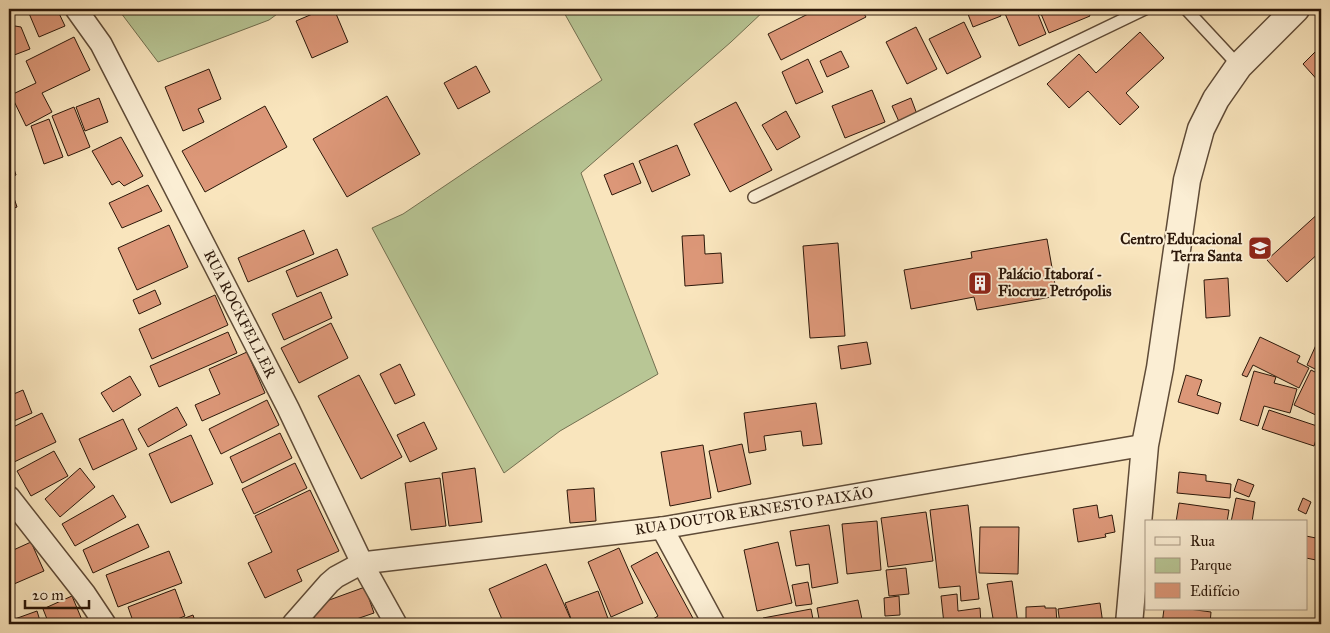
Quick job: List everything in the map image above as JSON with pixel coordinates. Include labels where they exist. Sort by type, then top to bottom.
[{"type":"street","name":"RUA ROCKFELLER","points":[[76,9],[101,44],[127,93],[288,408],[362,563],[396,624]]},
{"type":"street","points":[[1129,624],[1145,445],[1160,368],[1187,180],[1200,129],[1238,66],[1296,9]]},
{"type":"street","name":"RUA DOUTOR ERNESTO PAIXÃO","points":[[362,563],[662,528],[1145,445]]},
{"type":"street","points":[[9,497],[85,594],[105,624]]},
{"type":"street","points":[[662,528],[714,624]]},
{"type":"street","points":[[293,624],[329,583],[336,577],[362,563]]},
{"type":"lane","points":[[754,197],[1145,9]]},
{"type":"lane","points":[[1186,9],[1238,66]]},
{"type":"green space","points":[[118,9],[284,9],[269,20],[158,62]]},
{"type":"green space","points":[[562,9],[766,9],[581,173],[658,374],[560,431],[504,473],[372,228],[403,214],[602,80]]},
{"type":"building","points":[[34,9],[57,9],[65,26],[39,37],[28,11]]},
{"type":"building","points":[[324,9],[334,9],[348,42],[312,58],[296,21]]},
{"type":"building","points":[[818,9],[861,9],[866,17],[781,60],[768,34]]},
{"type":"building","points":[[966,9],[998,9],[1001,16],[973,27]]},
{"type":"building","points":[[1003,9],[1036,9],[1046,34],[1019,46]]},
{"type":"building","points":[[1039,9],[1087,9],[1090,16],[1049,33]]},
{"type":"building","points":[[964,22],[981,57],[947,74],[929,39]]},
{"type":"building","points":[[9,25],[21,27],[30,49],[9,57]]},
{"type":"building","points":[[916,27],[937,69],[907,84],[886,42]]},
{"type":"building","points":[[1140,32],[1164,58],[1126,93],[1139,107],[1120,125],[1088,91],[1069,108],[1047,84],[1079,54],[1096,73]]},
{"type":"building","points":[[74,37],[90,70],[42,93],[52,112],[26,126],[11,95],[36,83],[26,61]]},
{"type":"building","points":[[1321,46],[1321,84],[1303,64]]},
{"type":"building","points":[[841,51],[849,67],[827,77],[820,61]]},
{"type":"building","points":[[808,59],[823,92],[796,104],[782,72]]},
{"type":"building","points":[[476,66],[490,92],[458,109],[444,83]]},
{"type":"building","points":[[209,69],[221,99],[198,109],[204,122],[183,131],[165,87]]},
{"type":"building","points":[[872,90],[885,122],[845,138],[832,106]]},
{"type":"building","points":[[387,96],[420,154],[347,197],[313,139]]},
{"type":"building","points":[[99,98],[108,122],[85,131],[76,107]]},
{"type":"building","points":[[911,98],[918,117],[900,124],[892,106]]},
{"type":"building","points":[[736,102],[772,170],[730,192],[694,124]]},
{"type":"building","points":[[265,106],[287,147],[205,192],[182,151]]},
{"type":"building","points":[[74,107],[90,147],[68,156],[52,116]]},
{"type":"building","points":[[786,111],[800,137],[777,150],[762,125]]},
{"type":"building","points":[[49,119],[63,157],[44,164],[31,126]]},
{"type":"building","points":[[121,137],[143,176],[124,186],[119,181],[112,185],[92,151]]},
{"type":"building","points":[[677,145],[690,175],[652,192],[639,161]]},
{"type":"building","points":[[9,154],[16,175],[9,178]]},
{"type":"building","points":[[633,163],[641,183],[612,195],[604,175]]},
{"type":"building","points":[[148,185],[162,211],[122,228],[109,203]]},
{"type":"building","points":[[9,187],[17,207],[9,210]]},
{"type":"building","points":[[1321,211],[1321,251],[1287,282],[1267,260]]},
{"type":"building","points":[[169,225],[188,267],[137,290],[118,248]]},
{"type":"building","points":[[304,230],[314,254],[248,282],[238,258]]},
{"type":"building","points":[[704,235],[705,254],[721,253],[723,283],[685,286],[682,236]]},
{"type":"building","name":"Palácio Itaboraí - Fiocruz Petrópolis","points":[[1047,239],[1057,296],[977,310],[974,297],[911,309],[904,270],[972,258],[971,252]]},
{"type":"building","points":[[838,243],[845,336],[810,338],[803,246]]},
{"type":"building","points":[[337,249],[348,275],[297,297],[286,271]]},
{"type":"building","points":[[1228,278],[1230,316],[1206,318],[1204,280]]},
{"type":"building","points":[[155,290],[161,304],[139,314],[133,300]]},
{"type":"building","points":[[321,292],[332,318],[284,340],[272,314]]},
{"type":"building","points":[[215,295],[228,325],[152,359],[139,329]]},
{"type":"building","points":[[331,323],[348,358],[299,383],[281,348]]},
{"type":"building","points":[[228,332],[237,353],[159,387],[150,366]]},
{"type":"building","points":[[1321,334],[1321,372],[1307,365]]},
{"type":"building","points":[[1260,337],[1300,356],[1297,362],[1309,368],[1299,388],[1253,365],[1247,377],[1242,375]]},
{"type":"building","points":[[867,342],[871,364],[841,369],[838,346]]},
{"type":"building","points":[[247,352],[265,393],[202,421],[195,405],[220,394],[209,369]]},
{"type":"building","points":[[400,364],[415,395],[395,404],[380,374]]},
{"type":"building","points":[[1311,370],[1321,375],[1321,408],[1318,416],[1294,405]]},
{"type":"building","points":[[1254,371],[1276,377],[1274,383],[1297,389],[1290,413],[1264,406],[1258,426],[1240,420]]},
{"type":"building","points":[[359,375],[402,457],[361,479],[318,396]]},
{"type":"building","points":[[1186,375],[1202,380],[1197,395],[1221,403],[1218,414],[1178,402]]},
{"type":"building","points":[[130,376],[141,395],[113,412],[101,393]]},
{"type":"building","points":[[23,390],[32,413],[9,423],[9,396]]},
{"type":"building","points":[[267,400],[279,425],[221,454],[209,429]]},
{"type":"building","points":[[816,403],[822,444],[803,446],[801,431],[764,436],[766,450],[749,453],[744,413]]},
{"type":"building","points":[[177,407],[187,425],[148,447],[138,429]]},
{"type":"building","points":[[1269,410],[1320,427],[1314,446],[1262,429]]},
{"type":"building","points":[[42,413],[56,442],[12,463],[9,455],[9,429]]},
{"type":"building","points":[[123,419],[137,449],[93,470],[79,439]]},
{"type":"building","points":[[424,422],[437,449],[410,462],[397,435]]},
{"type":"building","points":[[280,433],[292,458],[242,483],[230,457]]},
{"type":"building","points":[[191,435],[213,484],[171,503],[149,454]]},
{"type":"building","points":[[742,444],[751,484],[718,492],[709,451]]},
{"type":"building","points":[[703,445],[711,498],[670,506],[661,452]]},
{"type":"building","points":[[54,451],[68,476],[31,496],[17,471]]},
{"type":"building","points":[[295,463],[307,488],[254,514],[242,489]]},
{"type":"building","points":[[80,468],[95,487],[60,517],[45,499]]},
{"type":"building","points":[[475,468],[482,522],[449,526],[442,473]]},
{"type":"building","points":[[1179,472],[1206,475],[1206,481],[1231,484],[1230,498],[1177,493]]},
{"type":"building","points":[[440,478],[446,526],[411,530],[405,483]]},
{"type":"building","points":[[1238,479],[1254,485],[1249,497],[1234,491]]},
{"type":"building","points":[[594,488],[596,521],[570,523],[567,490]]},
{"type":"building","points":[[310,490],[339,551],[297,570],[302,581],[265,598],[248,563],[272,552],[255,516]]},
{"type":"building","points":[[113,495],[126,517],[75,546],[62,524]]},
{"type":"building","points":[[1236,498],[1255,502],[1252,520],[1231,520]]},
{"type":"building","points":[[1303,498],[1311,502],[1306,514],[1298,510]]},
{"type":"building","points":[[1179,503],[1229,510],[1227,520],[1176,520]]},
{"type":"building","points":[[968,505],[979,599],[961,601],[960,586],[939,588],[930,510]]},
{"type":"building","points":[[1097,505],[1099,518],[1112,515],[1115,532],[1105,534],[1106,537],[1078,542],[1073,509]]},
{"type":"building","points":[[926,512],[933,561],[888,567],[881,518]]},
{"type":"building","points":[[877,521],[881,570],[847,574],[842,524]]},
{"type":"building","points":[[138,524],[149,547],[93,573],[83,550]]},
{"type":"building","points":[[829,525],[838,583],[812,588],[809,564],[796,566],[790,531]]},
{"type":"building","points":[[980,527],[1019,527],[1018,574],[979,573]]},
{"type":"building","points":[[1308,536],[1321,539],[1321,561],[1308,558]]},
{"type":"building","points":[[31,542],[44,571],[14,584],[9,573],[9,552]]},
{"type":"building","points":[[778,542],[792,603],[757,611],[744,550]]},
{"type":"building","points":[[619,548],[643,603],[611,617],[588,562]]},
{"type":"building","points":[[169,551],[182,583],[118,607],[106,575]]},
{"type":"building","points":[[657,552],[695,622],[691,624],[650,624],[648,622],[658,616],[631,566]]},
{"type":"building","points":[[546,564],[572,622],[567,624],[504,624],[489,589]]},
{"type":"building","points":[[906,568],[909,594],[889,596],[886,570]]},
{"type":"building","points":[[1012,581],[1018,624],[994,624],[987,584]]},
{"type":"building","points":[[808,582],[812,604],[796,606],[792,585]]},
{"type":"building","points":[[365,587],[374,613],[342,624],[317,624],[310,607]]},
{"type":"building","points":[[175,589],[185,616],[165,624],[134,624],[128,607]]},
{"type":"building","points":[[598,591],[610,624],[573,624],[565,603]]},
{"type":"building","points":[[957,594],[958,611],[980,608],[981,624],[944,624],[941,596]]},
{"type":"building","points":[[72,596],[82,620],[72,624],[49,624],[43,609]]},
{"type":"building","points":[[899,596],[900,615],[885,616],[884,598]]},
{"type":"building","points":[[858,600],[863,624],[820,624],[817,608]]},
{"type":"building","points":[[1100,603],[1103,624],[1060,624],[1058,609]]},
{"type":"building","points":[[1045,606],[1045,608],[1056,608],[1057,624],[1026,624],[1026,607]]},
{"type":"building","points":[[811,609],[814,624],[764,624],[763,618]]},
{"type":"building","points":[[1164,610],[1211,612],[1210,624],[1162,624]]},
{"type":"building","points":[[37,611],[41,624],[14,624],[12,620]]},
{"type":"building","points":[[193,615],[196,624],[178,624],[177,621]]},
{"type":"building","points":[[897,619],[897,624],[868,624]]},
{"type":"place","name":"Centro Educacional Terra Santa","points":[[1260,248]]},
{"type":"place","name":"Palácio Itaboraí - Fiocruz Petrópolis","points":[[980,283]]}]
